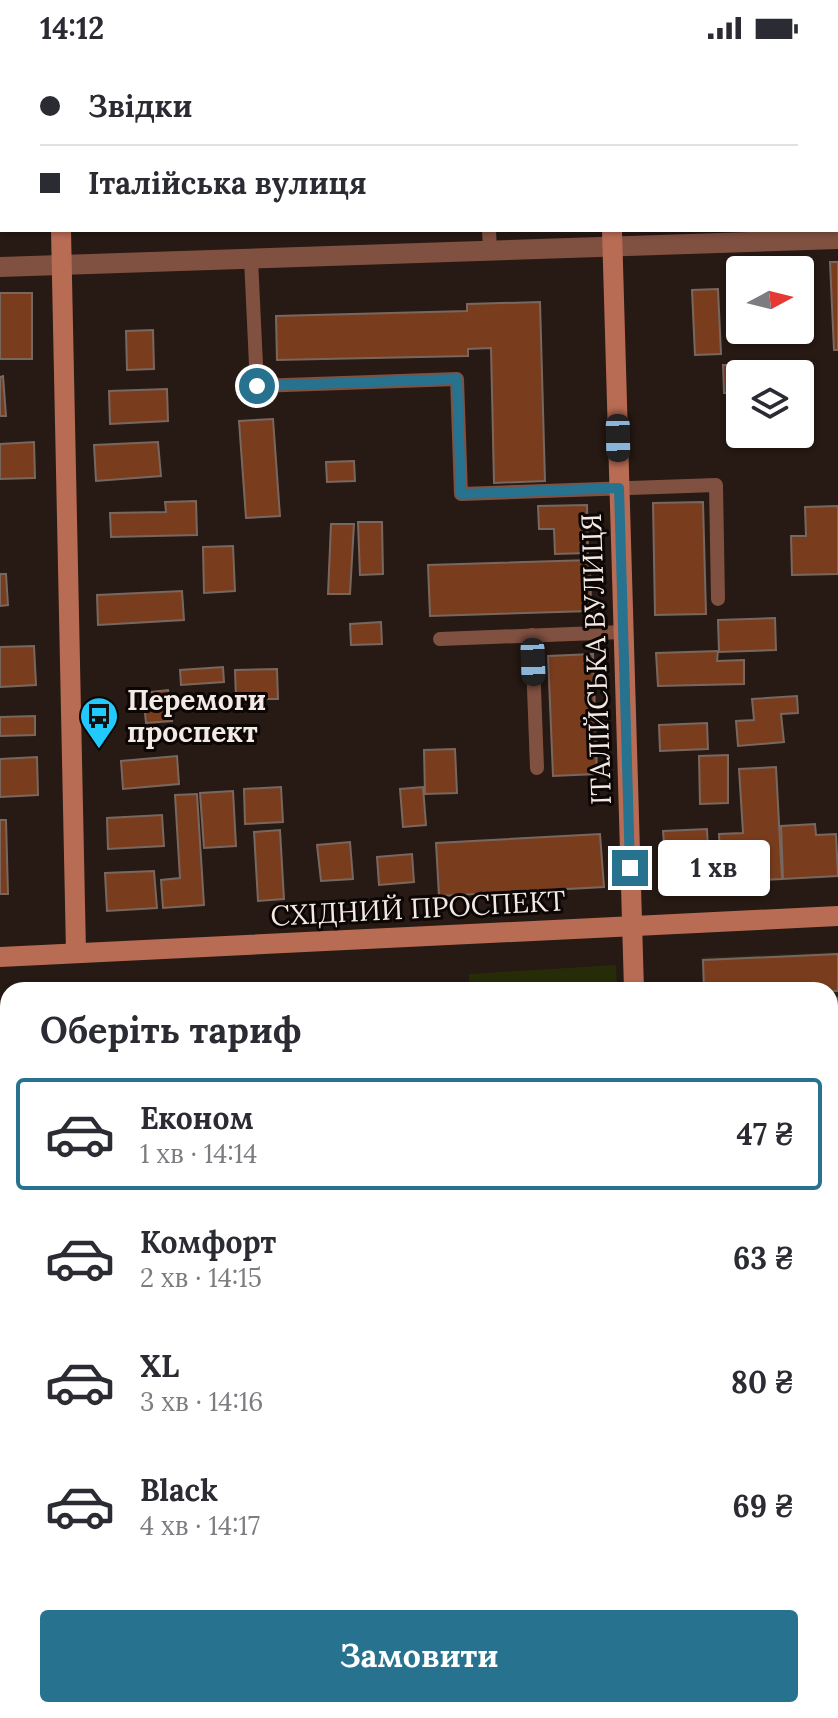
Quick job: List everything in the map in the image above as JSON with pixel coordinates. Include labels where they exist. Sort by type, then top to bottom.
[{"type":"main road","points":[[61,232],[76,952]]},
{"type":"main road","name":"ІТАЛІЙСЬКА ВУЛИЦЯ","points":[[612,239],[634,982]]},
{"type":"main road","name":"СХІДНИЙ ПРОСПЕКТ","points":[[0,957],[838,916]]},
{"type":"street","points":[[0,267],[490,252],[612,239],[838,239]]},
{"type":"lane","points":[[489,232],[490,252]]},
{"type":"lane","points":[[251,259],[257,386],[457,379],[461,494],[716,485],[718,599]]},
{"type":"lane","points":[[440,639],[623,632]]},
{"type":"lane","points":[[532,635],[537,768]]},
{"type":"shaded area","points":[[838,952],[838,982],[703,982],[701,957]]},
{"type":"green space","points":[[616,965],[617,982],[469,982],[469,974]]},
{"type":"building","points":[[830,262],[838,262],[838,350],[834,350]]},
{"type":"building","points":[[718,289],[721,354],[695,355],[692,290]]},
{"type":"building","points":[[0,293],[32,293],[32,359],[0,359]]},
{"type":"building","points":[[540,302],[545,481],[494,483],[491,348],[468,349],[468,356],[277,360],[276,316],[467,311],[467,304]]},
{"type":"building","points":[[153,330],[154,369],[127,370],[126,331]]},
{"type":"building","points":[[723,365],[726,365],[726,393]]},
{"type":"building","points":[[3,376],[6,416],[0,416],[0,377]]},
{"type":"building","points":[[167,389],[168,421],[110,424],[109,391]]},
{"type":"building","points":[[273,419],[280,516],[246,518],[239,421]]},
{"type":"building","points":[[34,442],[35,478],[0,479],[0,444]]},
{"type":"building","points":[[158,442],[161,476],[96,481],[94,445]]},
{"type":"building","points":[[354,461],[355,481],[327,482],[326,462]]},
{"type":"building","points":[[196,501],[197,535],[111,537],[110,513],[166,512],[165,502]]},
{"type":"building","points":[[703,502],[706,614],[655,615],[653,503]]},
{"type":"building","points":[[587,505],[588,553],[555,554],[554,529],[539,529],[538,506]]},
{"type":"building","points":[[838,506],[838,574],[792,575],[791,536],[806,536],[805,507]]},
{"type":"building","points":[[358,522],[382,522],[383,574],[360,575]]},
{"type":"building","points":[[331,524],[354,524],[350,594],[328,594]]},
{"type":"building","points":[[233,546],[235,591],[204,593],[203,547]]},
{"type":"building","points":[[590,560],[591,611],[430,616],[428,565]]},
{"type":"building","points":[[0,574],[6,574],[8,605],[0,606]]},
{"type":"building","points":[[182,591],[184,620],[98,625],[97,595]]},
{"type":"building","points":[[775,618],[776,650],[719,652],[718,620]]},
{"type":"building","points":[[381,622],[382,644],[351,645],[350,624]]},
{"type":"building","points":[[34,646],[36,685],[0,687],[0,647]]},
{"type":"building","points":[[718,651],[717,661],[744,660],[744,684],[658,686],[656,653]]},
{"type":"building","points":[[593,654],[597,774],[553,776],[548,656]]},
{"type":"building","points":[[223,667],[224,682],[181,685],[180,670]]},
{"type":"building","points":[[277,669],[278,699],[236,699],[235,670]]},
{"type":"building","points":[[168,690],[172,721],[146,723],[143,693]]},
{"type":"building","points":[[797,696],[798,713],[781,714],[784,742],[738,746],[736,721],[754,720],[752,699]]},
{"type":"building","points":[[35,716],[35,735],[0,736],[0,717]]},
{"type":"building","points":[[707,723],[708,749],[660,751],[659,725]]},
{"type":"building","points":[[455,749],[457,793],[425,794],[424,750]]},
{"type":"building","points":[[728,755],[728,803],[700,804],[699,756]]},
{"type":"building","points":[[177,756],[179,784],[123,789],[121,761]]},
{"type":"building","points":[[37,757],[38,795],[0,797],[0,759]]},
{"type":"building","points":[[776,767],[782,879],[746,881],[744,856],[720,857],[719,834],[743,833],[739,769]]},
{"type":"building","points":[[281,787],[283,822],[245,824],[244,789]]},
{"type":"building","points":[[423,787],[426,825],[403,827],[400,789]]},
{"type":"building","points":[[233,791],[236,846],[204,848],[200,793]]},
{"type":"building","points":[[197,794],[204,905],[163,908],[161,880],[180,878],[175,795]]},
{"type":"building","points":[[162,815],[164,846],[108,849],[107,818]]},
{"type":"building","points":[[0,820],[6,820],[8,894],[0,894]]},
{"type":"building","points":[[815,824],[816,835],[836,834],[838,876],[783,879],[781,826]]},
{"type":"building","points":[[707,829],[708,849],[684,850],[684,856],[665,857],[663,831]]},
{"type":"building","points":[[280,830],[284,899],[258,901],[254,832]]},
{"type":"building","points":[[600,834],[604,887],[439,896],[436,843]]},
{"type":"building","points":[[350,842],[353,879],[321,881],[317,845]]},
{"type":"building","points":[[412,854],[414,882],[379,885],[377,857]]},
{"type":"building","points":[[726,857],[726,871],[706,872],[706,879],[679,881],[677,863]]},
{"type":"building","points":[[154,871],[157,908],[107,911],[105,873]]},
{"type":"building","points":[[838,954],[838,982],[704,982],[703,960]]},
{"type":"place","name":"Перемоги проспект","points":[[99,750]]},
{"type":"route","points":[[257,386],[457,379],[461,494],[619,488],[630,868]]}]
